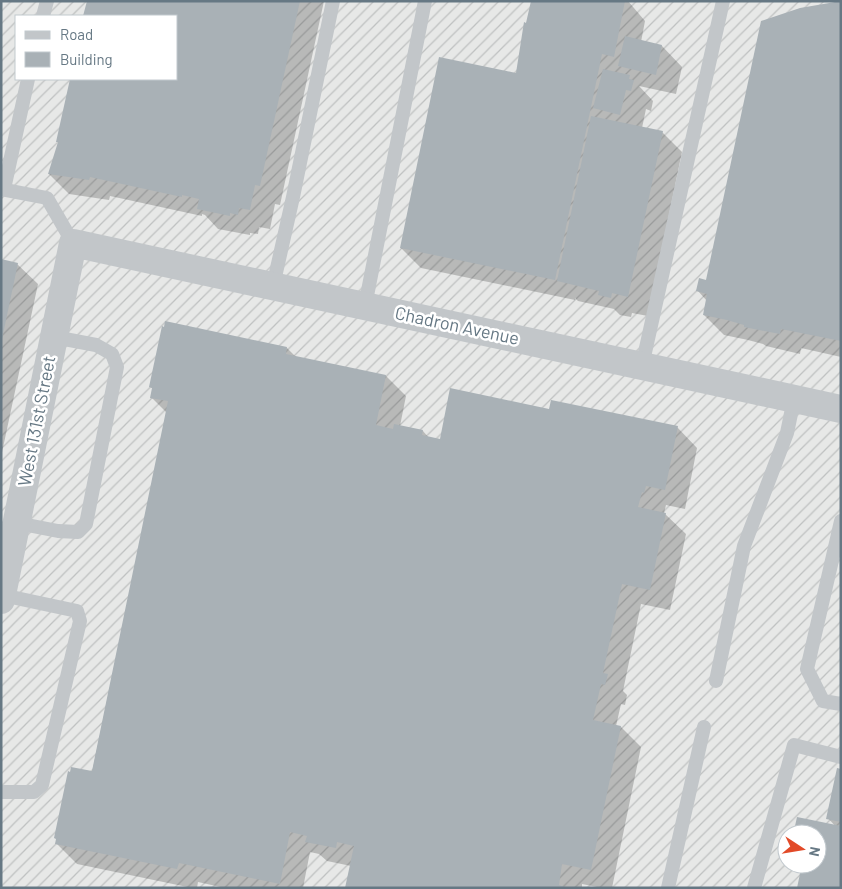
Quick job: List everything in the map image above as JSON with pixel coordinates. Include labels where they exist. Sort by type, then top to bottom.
[{"type":"street","name":"Chadron Avenue","points":[[73,243],[841,409]]},
{"type":"street","name":"West 131st Street","points":[[2,597],[5,560],[17,522],[73,243]]},
{"type":"lane","points":[[43,15],[47,1]]},
{"type":"lane","points":[[273,286],[333,1]]},
{"type":"lane","points":[[365,306],[425,1]]},
{"type":"lane","points":[[642,366],[723,1]]},
{"type":"lane","points":[[28,80],[2,189],[47,198],[73,243]]},
{"type":"lane","points":[[17,522],[58,531],[78,532],[86,524],[117,367],[112,354],[96,345],[54,337]]},
{"type":"lane","points":[[716,680],[744,546],[787,433],[794,399]]},
{"type":"lane","points":[[841,521],[807,670],[823,701],[841,704]]},
{"type":"lane","points":[[1,792],[34,792],[42,785],[80,621],[77,611],[2,597]]},
{"type":"lane","points":[[668,888],[704,727]]},
{"type":"lane","points":[[754,888],[794,746],[841,757]]},
{"type":"shaded area","points":[[1,1],[841,1],[841,888],[1,888]]},
{"type":"building","points":[[87,1],[300,1],[260,186],[255,185],[250,210],[239,208],[238,215],[230,213],[230,216],[197,209],[199,199],[182,195],[182,197],[90,177],[89,180],[48,174],[58,142],[56,142],[70,80],[178,80],[178,15],[83,15]]},
{"type":"building","points":[[531,1],[625,1],[614,57],[602,54],[555,280],[400,248],[439,57],[516,73],[524,22],[526,23]]},
{"type":"building","points":[[841,1],[841,341],[781,329],[780,334],[744,327],[744,325],[727,320],[703,315],[707,294],[696,291],[699,278],[706,280],[761,21],[800,8]]},
{"type":"building","points":[[625,36],[662,45],[656,75],[618,66]]},
{"type":"building","points":[[603,69],[630,75],[629,79],[634,80],[631,91],[626,90],[620,115],[593,108]]},
{"type":"building","points":[[591,116],[663,131],[628,297],[612,293],[611,298],[598,295],[599,291],[557,281]]},
{"type":"building","points":[[1,259],[18,263],[2,339],[1,339]]},
{"type":"building","points":[[165,321],[287,347],[286,354],[386,375],[376,425],[393,429],[394,424],[423,430],[422,435],[440,439],[450,388],[549,409],[551,400],[678,426],[665,490],[646,486],[644,493],[642,492],[638,507],[666,513],[650,590],[622,584],[603,673],[608,674],[605,685],[601,684],[593,720],[621,726],[591,870],[562,864],[559,885],[567,888],[345,888],[354,846],[337,842],[336,848],[305,842],[307,836],[290,832],[280,884],[179,863],[177,869],[55,844],[56,839],[54,838],[68,771],[70,772],[71,767],[92,771],[168,401],[150,398],[152,388],[149,387],[162,326],[164,327]]},
{"type":"building","points":[[837,768],[841,769],[841,822],[826,819]]},
{"type":"building","points":[[797,817],[841,826],[841,888],[797,888],[800,874],[827,874],[827,824],[795,824]]}]
